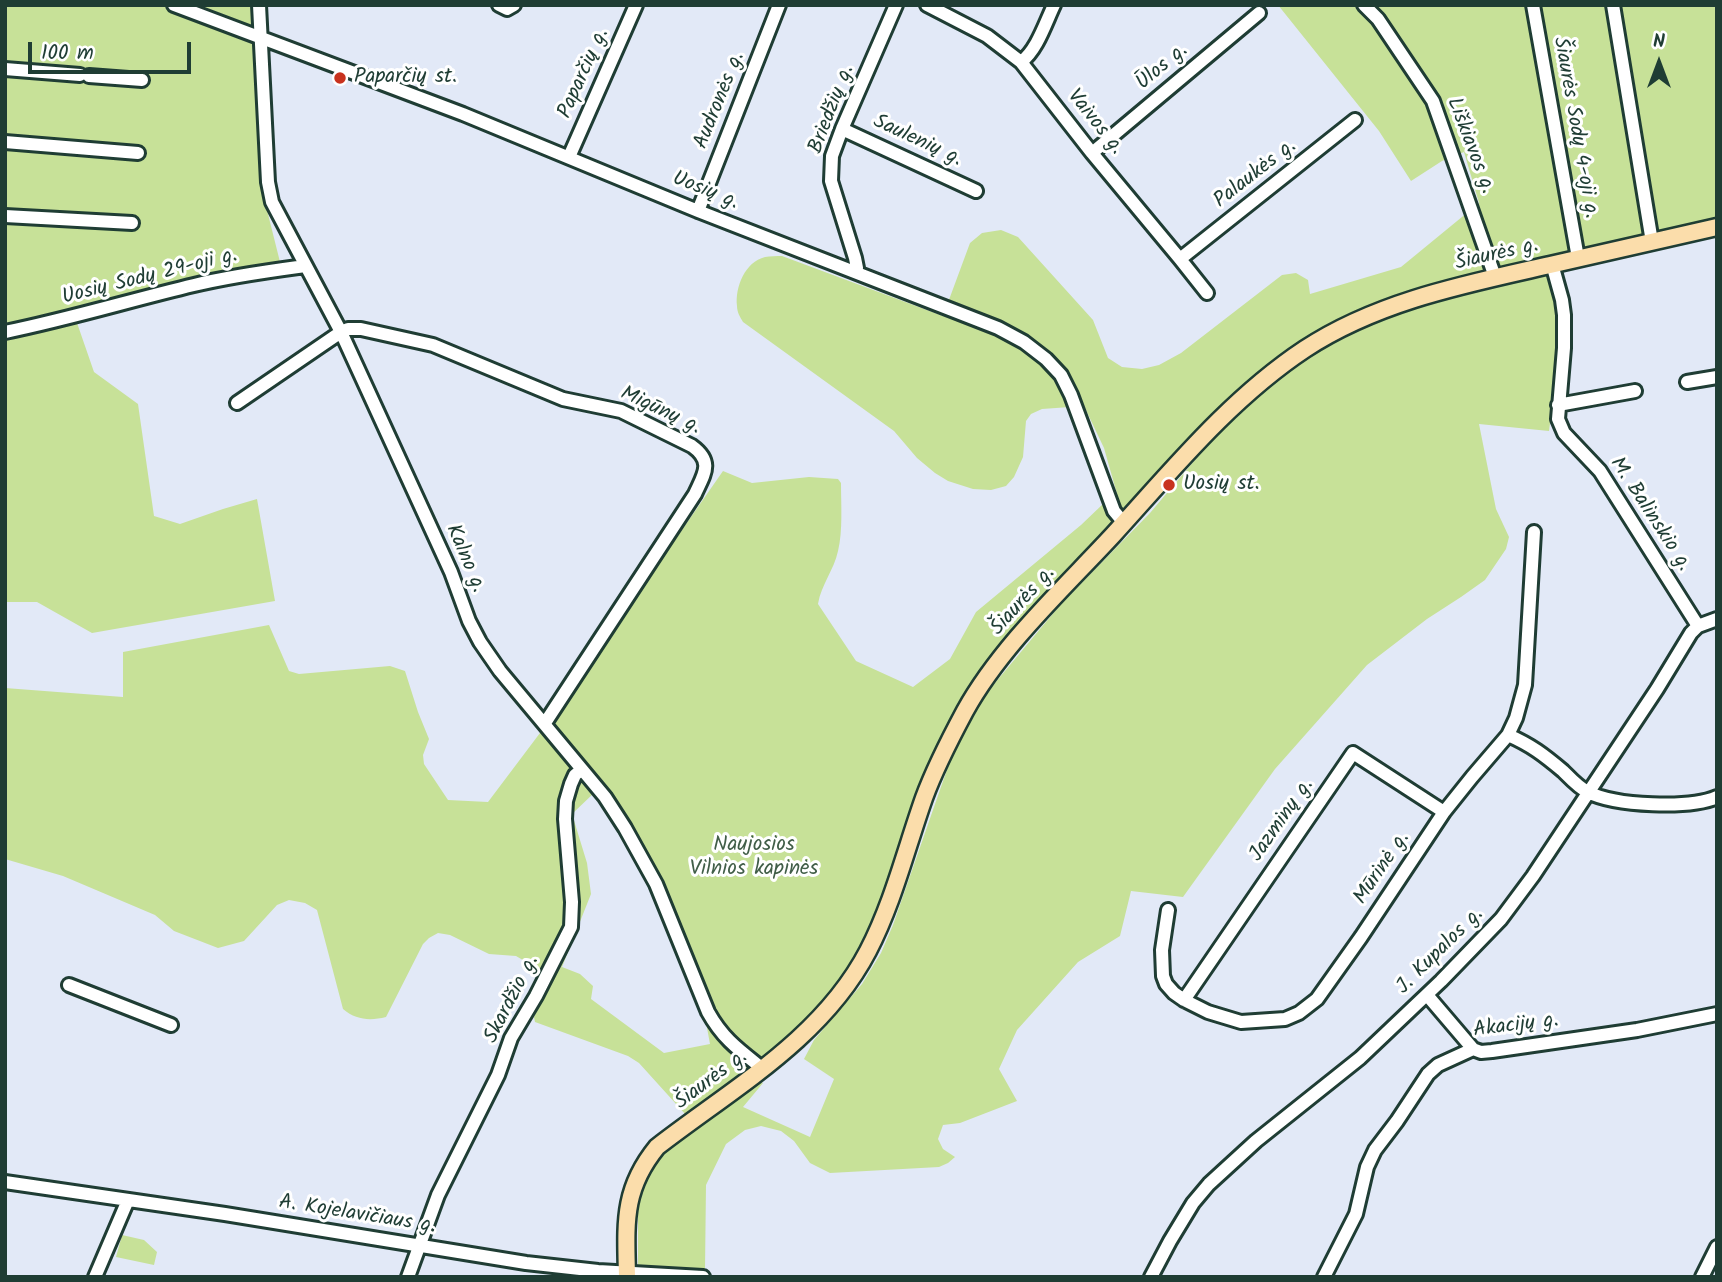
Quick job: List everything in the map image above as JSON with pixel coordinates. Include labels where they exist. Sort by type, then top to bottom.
[{"type":"main road","name":"Šiaurės g.","points":[[627,1275],[627,1216],[630,1196],[647,1160],[657,1147],[762,1069],[812,1027],[845,987],[867,954],[884,915],[925,796],[946,748],[988,674],[1032,622],[1217,422],[1270,375],[1308,347],[1386,308],[1495,277],[1717,227]]},
{"type":"street","name":"Uosių g.","points":[[174,5],[205,11],[260,37],[463,114],[698,211],[998,328],[1024,342],[1061,375],[1114,511],[1124,523]]},
{"type":"street","name":"Kalno g.","points":[[258,5],[268,182],[272,202],[341,332],[451,572],[469,621],[500,671],[605,797],[641,854],[656,884],[716,1027],[728,1042],[762,1069]]},
{"type":"street","points":[[499,5],[507,9],[514,5]]},
{"type":"street","name":"Paparčių g.","points":[[569,157],[636,5]]},
{"type":"street","name":"Audronės g.","points":[[698,211],[779,5]]},
{"type":"street","name":"Briedžių g.","points":[[855,272],[855,258],[831,181],[832,156],[896,5]]},
{"type":"street","name":"Vaivos g.","points":[[927,5],[988,36],[1021,62],[1206,293]]},
{"type":"street","points":[[1021,62],[1032,49],[1054,5]]},
{"type":"street","name":"Liškiavos g.","points":[[1364,5],[1378,19],[1433,101],[1495,277]]},
{"type":"street","name":"Šiaurės Sodų 4-oji g.","points":[[1533,5],[1578,258]]},
{"type":"street","points":[[1613,5],[1652,242]]},
{"type":"street","name":"Ūlos g.","points":[[1092,153],[1259,13]]},
{"type":"street","points":[[5,69],[142,80]]},
{"type":"street","name":"Palaukės g.","points":[[1180,259],[1355,120]]},
{"type":"street","name":"Saulenių g.","points":[[842,129],[976,191]]},
{"type":"street","points":[[5,142],[138,153]]},
{"type":"street","points":[[5,216],[132,223]]},
{"type":"street","name":"M. Balinskio g.","points":[[1552,264],[1564,315],[1558,419],[1564,433],[1600,471],[1698,626]]},
{"type":"street","name":"Uosių Sodų 29-oji g.","points":[[5,332],[226,278],[305,265]]},
{"type":"street","name":"Migūnų g.","points":[[341,332],[361,329],[433,345],[563,399],[621,411],[692,446],[704,457],[706,469],[695,494],[545,723]]},
{"type":"street","points":[[237,403],[341,332]]},
{"type":"street","points":[[1687,382],[1717,377]]},
{"type":"street","points":[[1558,405],[1635,391]]},
{"type":"street","name":"Mūrinė g.","points":[[1168,910],[1162,950],[1163,976],[1166,985],[1184,1000],[1208,1012],[1241,1022],[1285,1019],[1299,1013],[1317,999],[1444,812],[1508,735],[1516,718],[1525,685],[1534,532]]},
{"type":"street","points":[[1698,626],[1717,620]]},
{"type":"street","name":"J. Kupalos g.","points":[[1151,1277],[1193,1203],[1209,1184],[1256,1140],[1360,1058],[1427,995],[1501,919],[1520,895],[1698,626]]},
{"type":"street","points":[[1508,735],[1532,746],[1587,792],[1633,802],[1668,804],[1703,802],[1717,797]]},
{"type":"street","name":"Jazminų g.","points":[[1184,1000],[1353,753],[1444,812]]},
{"type":"street","name":"Skardžio g.","points":[[408,1277],[438,1195],[498,1075],[511,1038],[571,927],[566,801],[575,775],[581,770]]},
{"type":"street","points":[[69,985],[171,1025]]},
{"type":"street","points":[[1427,995],[1473,1049]]},
{"type":"street","name":"Akacijų g.","points":[[1324,1277],[1356,1214],[1367,1167],[1375,1150],[1428,1074],[1438,1065],[1473,1049],[1481,1052],[1492,1051],[1637,1030],[1717,1014]]},
{"type":"street","name":"A. Kojelavičiaus g.","points":[[5,1182],[565,1268],[627,1275],[703,1277]]},
{"type":"street","points":[[95,1277],[128,1200]]},
{"type":"street","points":[[1702,1277],[1717,1247]]},
{"type":"green space","points":[[5,5],[258,5],[267,210],[283,274],[200,286],[76,320],[94,372],[138,404],[154,516],[180,524],[257,499],[275,601],[92,633],[37,602],[5,602]]},
{"type":"green space","name":"Naujosios Vilnios kapinės","points":[[1278,5],[1717,5],[1717,218],[1402,294],[1344,316],[1275,358],[1243,385],[1131,502],[1049,592],[992,660],[885,891],[870,931],[855,961],[832,994],[811,1018],[753,1070],[686,1115],[639,1063],[628,1056],[535,1022],[534,1017],[552,977],[516,956],[489,954],[450,935],[438,933],[423,944],[386,1017],[363,1019],[343,1009],[317,910],[305,903],[289,900],[277,905],[244,941],[218,948],[174,931],[155,915],[63,876],[5,859],[5,688],[123,697],[123,652],[269,625],[289,671],[299,674],[390,666],[405,671],[429,739],[423,755],[424,764],[448,800],[488,802],[543,729],[723,471],[752,483],[809,477],[838,479],[841,483],[840,543],[818,604],[856,661],[913,687],[950,659],[976,612],[1117,494],[1104,448],[1084,406],[1042,409],[1031,414],[1026,421],[1023,457],[1014,477],[1006,486],[991,490],[973,489],[948,481],[917,458],[894,431],[743,322],[738,310],[738,291],[743,276],[752,264],[765,257],[782,256],[943,316],[970,243],[982,233],[1001,230],[1018,237],[1093,320],[1108,358],[1122,367],[1142,369],[1159,365],[1181,353],[1282,275],[1296,273],[1308,280],[1310,294],[1401,267],[1479,203],[1464,152],[1442,161],[1411,181],[1379,131]],"holes":[[[594,793],[624,835],[650,885],[705,1017],[710,1044],[664,1053],[591,999],[593,986],[580,974],[562,967],[591,894],[587,863],[572,814]]]},
{"type":"green space","points":[[1550,273],[1561,337],[1549,431],[1479,424],[1496,509],[1509,537],[1506,549],[1485,580],[1427,619],[1367,665],[1275,769],[1183,897],[1131,891],[1120,936],[1078,962],[1017,1030],[999,1069],[1017,1101],[960,1123],[943,1125],[938,1139],[943,1149],[955,1157],[939,1167],[830,1173],[810,1163],[794,1141],[781,1131],[761,1126],[745,1130],[726,1144],[706,1185],[705,1269],[638,1265],[638,1210],[641,1190],[659,1157],[676,1142],[759,1081],[763,1083],[743,1107],[810,1137],[834,1079],[804,1059],[814,1040],[862,984],[881,953],[950,761],[965,728],[984,696],[1061,604],[1150,513],[1216,435],[1238,412],[1280,377],[1354,331],[1387,316],[1433,301]]},
{"type":"green space","points":[[122,1235],[144,1240],[157,1252],[154,1265],[116,1257]]},
{"type":"place","name":"Paparčių st.","points":[[340,78]]},
{"type":"place","name":"Uosių st.","points":[[1169,485]]}]
